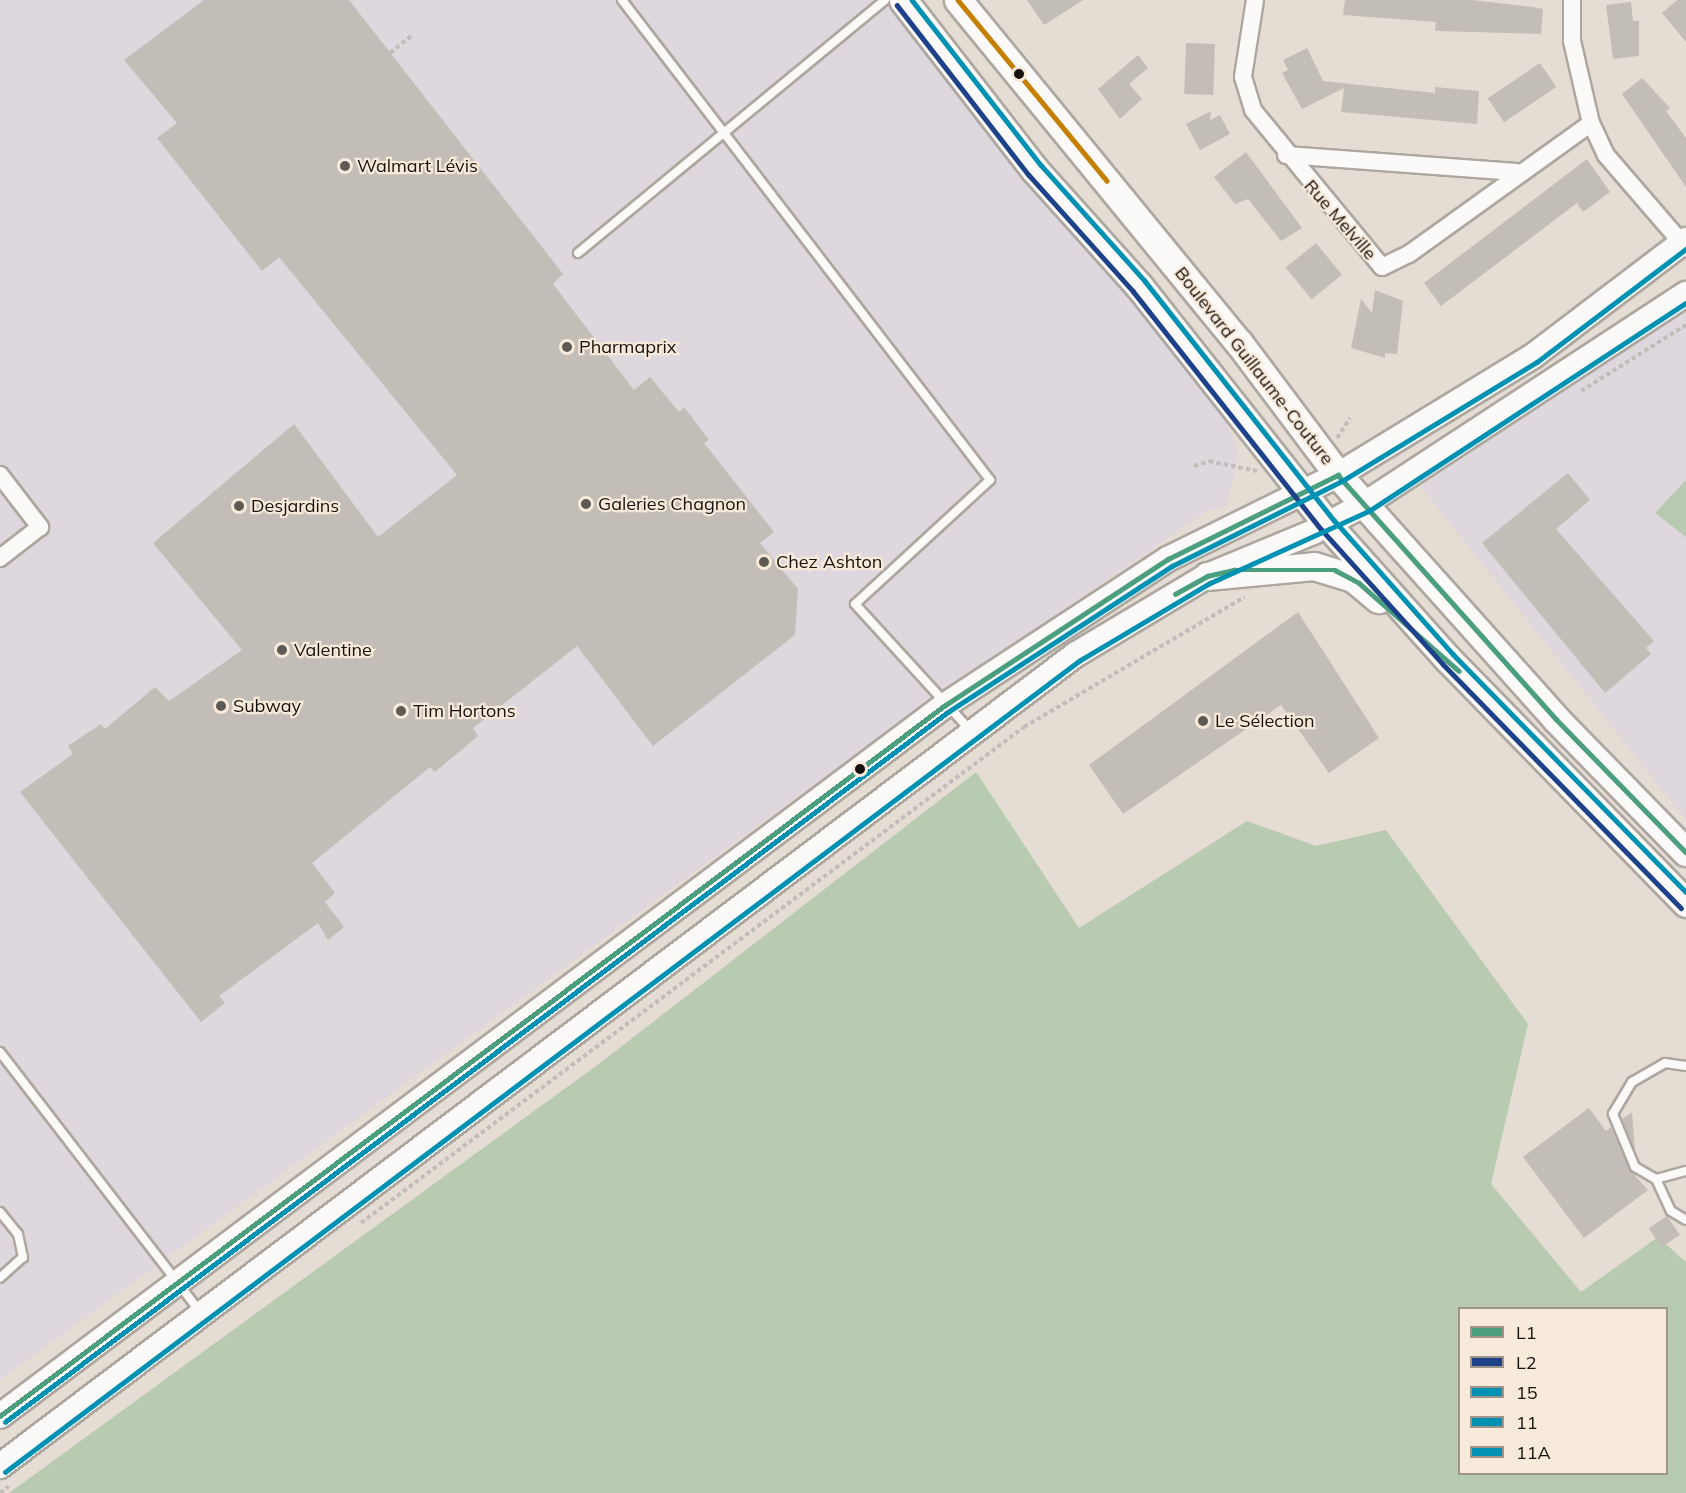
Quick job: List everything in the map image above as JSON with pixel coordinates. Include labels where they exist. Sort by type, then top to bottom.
[{"type":"main road","points":[[903,0],[1035,170],[1139,286],[1328,525],[1448,659],[1686,903]]},
{"type":"main road","name":"Boulevard Guillaume-Couture","points":[[958,0],[1239,342],[1338,475],[1557,719],[1686,852]]},
{"type":"main road","points":[[0,1416],[944,706],[1167,559],[1338,475],[1533,356],[1685,244]]},
{"type":"main road","points":[[10,1472],[202,1314],[1075,655],[1207,576],[1328,525],[1365,504],[1686,294]]},
{"type":"main road","points":[[1207,576],[1283,566],[1335,570],[1359,583],[1448,659]]},
{"type":"street","name":"Rue Melville","points":[[1255,0],[1243,76],[1253,110],[1286,155],[1382,267],[1409,254],[1516,172],[1591,123]]},
{"type":"street","points":[[1572,0],[1572,41],[1591,123],[1606,154],[1685,244]]},
{"type":"street","name":"Rue Melville","points":[[1286,155],[1516,172]]},
{"type":"street","points":[[0,475],[40,527],[0,558]]},
{"type":"lane","points":[[622,0],[726,130],[990,480],[855,604],[944,706],[972,732]]},
{"type":"lane","points":[[578,253],[885,0]]},
{"type":"lane","points":[[0,1052],[202,1314]]},
{"type":"lane","points":[[1686,1066],[1665,1063],[1632,1082],[1613,1114],[1635,1167],[1656,1179],[1671,1212],[1686,1220]]},
{"type":"lane","points":[[1656,1179],[1686,1171]]},
{"type":"lane","points":[[0,1212],[18,1234],[23,1257],[0,1278]]},
{"type":"path","points":[[390,53],[412,34]]},
{"type":"path","points":[[1336,439],[1350,418]]},
{"type":"path","points":[[1194,466],[1209,461],[1261,472]]},
{"type":"path","points":[[353,1229],[1023,727],[1250,594]]},
{"type":"path","points":[[0,1493],[10,1472]]},
{"type":"shaded area","points":[[0,0],[894,0],[1220,405],[1239,453],[1227,506],[1206,512],[913,712],[0,1380]]},
{"type":"shaded area","points":[[1686,310],[1686,820],[1420,486]]},
{"type":"green space","points":[[1686,480],[1686,537],[1655,513]]},
{"type":"green space","points":[[976,772],[1079,928],[1247,821],[1316,846],[1386,830],[1528,1024],[1491,1184],[1581,1292],[1658,1237],[1686,1262],[1686,1493],[9,1493],[600,1063]]},
{"type":"building","name":"Galeries Chagnon","points":[[204,0],[349,0],[563,274],[553,284],[634,390],[650,377],[679,412],[684,407],[709,440],[704,443],[774,532],[760,543],[798,589],[795,635],[653,746],[577,646],[473,728],[478,736],[435,772],[430,767],[312,863],[335,893],[325,902],[344,927],[328,940],[318,923],[219,996],[225,1003],[201,1022],[20,792],[73,754],[68,746],[101,724],[105,729],[155,687],[169,701],[242,650],[153,543],[294,424],[378,537],[457,475],[279,257],[262,271],[157,138],[177,123],[124,60]]},
{"type":"building","points":[[1027,0],[1083,0],[1044,25]]},
{"type":"building","points":[[1345,0],[1472,0],[1533,7],[1543,9],[1541,34],[1435,31],[1436,22],[1343,15]]},
{"type":"building","points":[[1677,0],[1686,0],[1686,42],[1662,13]]},
{"type":"building","points":[[1631,2],[1633,21],[1639,21],[1639,56],[1613,59],[1606,5]]},
{"type":"building","points":[[1186,43],[1215,44],[1213,95],[1184,94]]},
{"type":"building","points":[[1307,48],[1323,81],[1435,93],[1435,87],[1479,91],[1477,124],[1341,112],[1344,88],[1302,109],[1282,73],[1288,70],[1283,60]]},
{"type":"building","points":[[1138,55],[1148,68],[1129,84],[1142,99],[1120,119],[1098,89]]},
{"type":"building","points":[[1540,63],[1556,87],[1504,122],[1488,98]]},
{"type":"building","points":[[1642,78],[1670,108],[1666,111],[1686,138],[1686,187],[1622,94]]},
{"type":"building","points":[[1211,111],[1210,120],[1220,115],[1230,134],[1200,150],[1186,124]]},
{"type":"building","points":[[1246,152],[1302,228],[1281,241],[1248,199],[1235,204],[1214,177]]},
{"type":"building","points":[[1587,159],[1610,192],[1583,212],[1577,203],[1441,306],[1424,283]]},
{"type":"building","points":[[1316,243],[1342,275],[1311,299],[1286,268]]},
{"type":"building","points":[[1375,290],[1403,301],[1397,354],[1385,353],[1385,358],[1351,348],[1361,299],[1372,313]]},
{"type":"building","points":[[1568,473],[1590,500],[1556,529],[1654,641],[1646,648],[1651,654],[1605,693],[1482,543]]},
{"type":"building","name":"Le Sélection","points":[[1298,612],[1379,738],[1329,773],[1281,705],[1123,814],[1089,765]]},
{"type":"building","points":[[1589,1108],[1606,1131],[1611,1127],[1629,1169],[1648,1190],[1584,1238],[1523,1157]]},
{"type":"building","points":[[1632,1112],[1635,1151],[1622,1119]]},
{"type":"building","points":[[1667,1216],[1680,1235],[1662,1247],[1649,1228]]},
{"type":"transit line","name":"15","points":[[912,0],[1041,165],[1145,281],[1334,520],[1453,654],[1686,892]]},
{"type":"transit line","points":[[958,0],[1107,181]]},
{"type":"transit line","name":"L2","points":[[897,5],[1029,175],[1133,291],[1322,530],[1443,664],[1681,908]]},
{"type":"transit line","name":"11","points":[[5,1422],[948,712],[1172,566],[1342,481],[1537,362],[1686,249]]},
{"type":"transit line","name":"11A","points":[[5,1472],[1079,661],[1210,583],[1369,511],[1686,303]]},
{"type":"transit line","name":"L1","points":[[0,1416],[944,706],[1168,559],[1338,475],[1556,719],[1686,852]]},
{"type":"transit line","name":"L1","points":[[1175,594],[1207,576],[1234,570],[1335,570],[1359,583],[1459,671]]},
{"type":"place","name":"Walmart Lévis","points":[[345,166]]},
{"type":"place","name":"Pharmaprix","points":[[567,347]]},
{"type":"place","name":"Galeries Chagnon","points":[[586,504]]},
{"type":"place","name":"Desjardins","points":[[239,506]]},
{"type":"place","name":"Chez Ashton","points":[[764,562]]},
{"type":"place","name":"Valentine","points":[[282,650]]},
{"type":"place","name":"Subway","points":[[221,706]]},
{"type":"place","name":"Tim Hortons","points":[[401,711]]},
{"type":"place","name":"Le Sélection","points":[[1203,721]]}]
